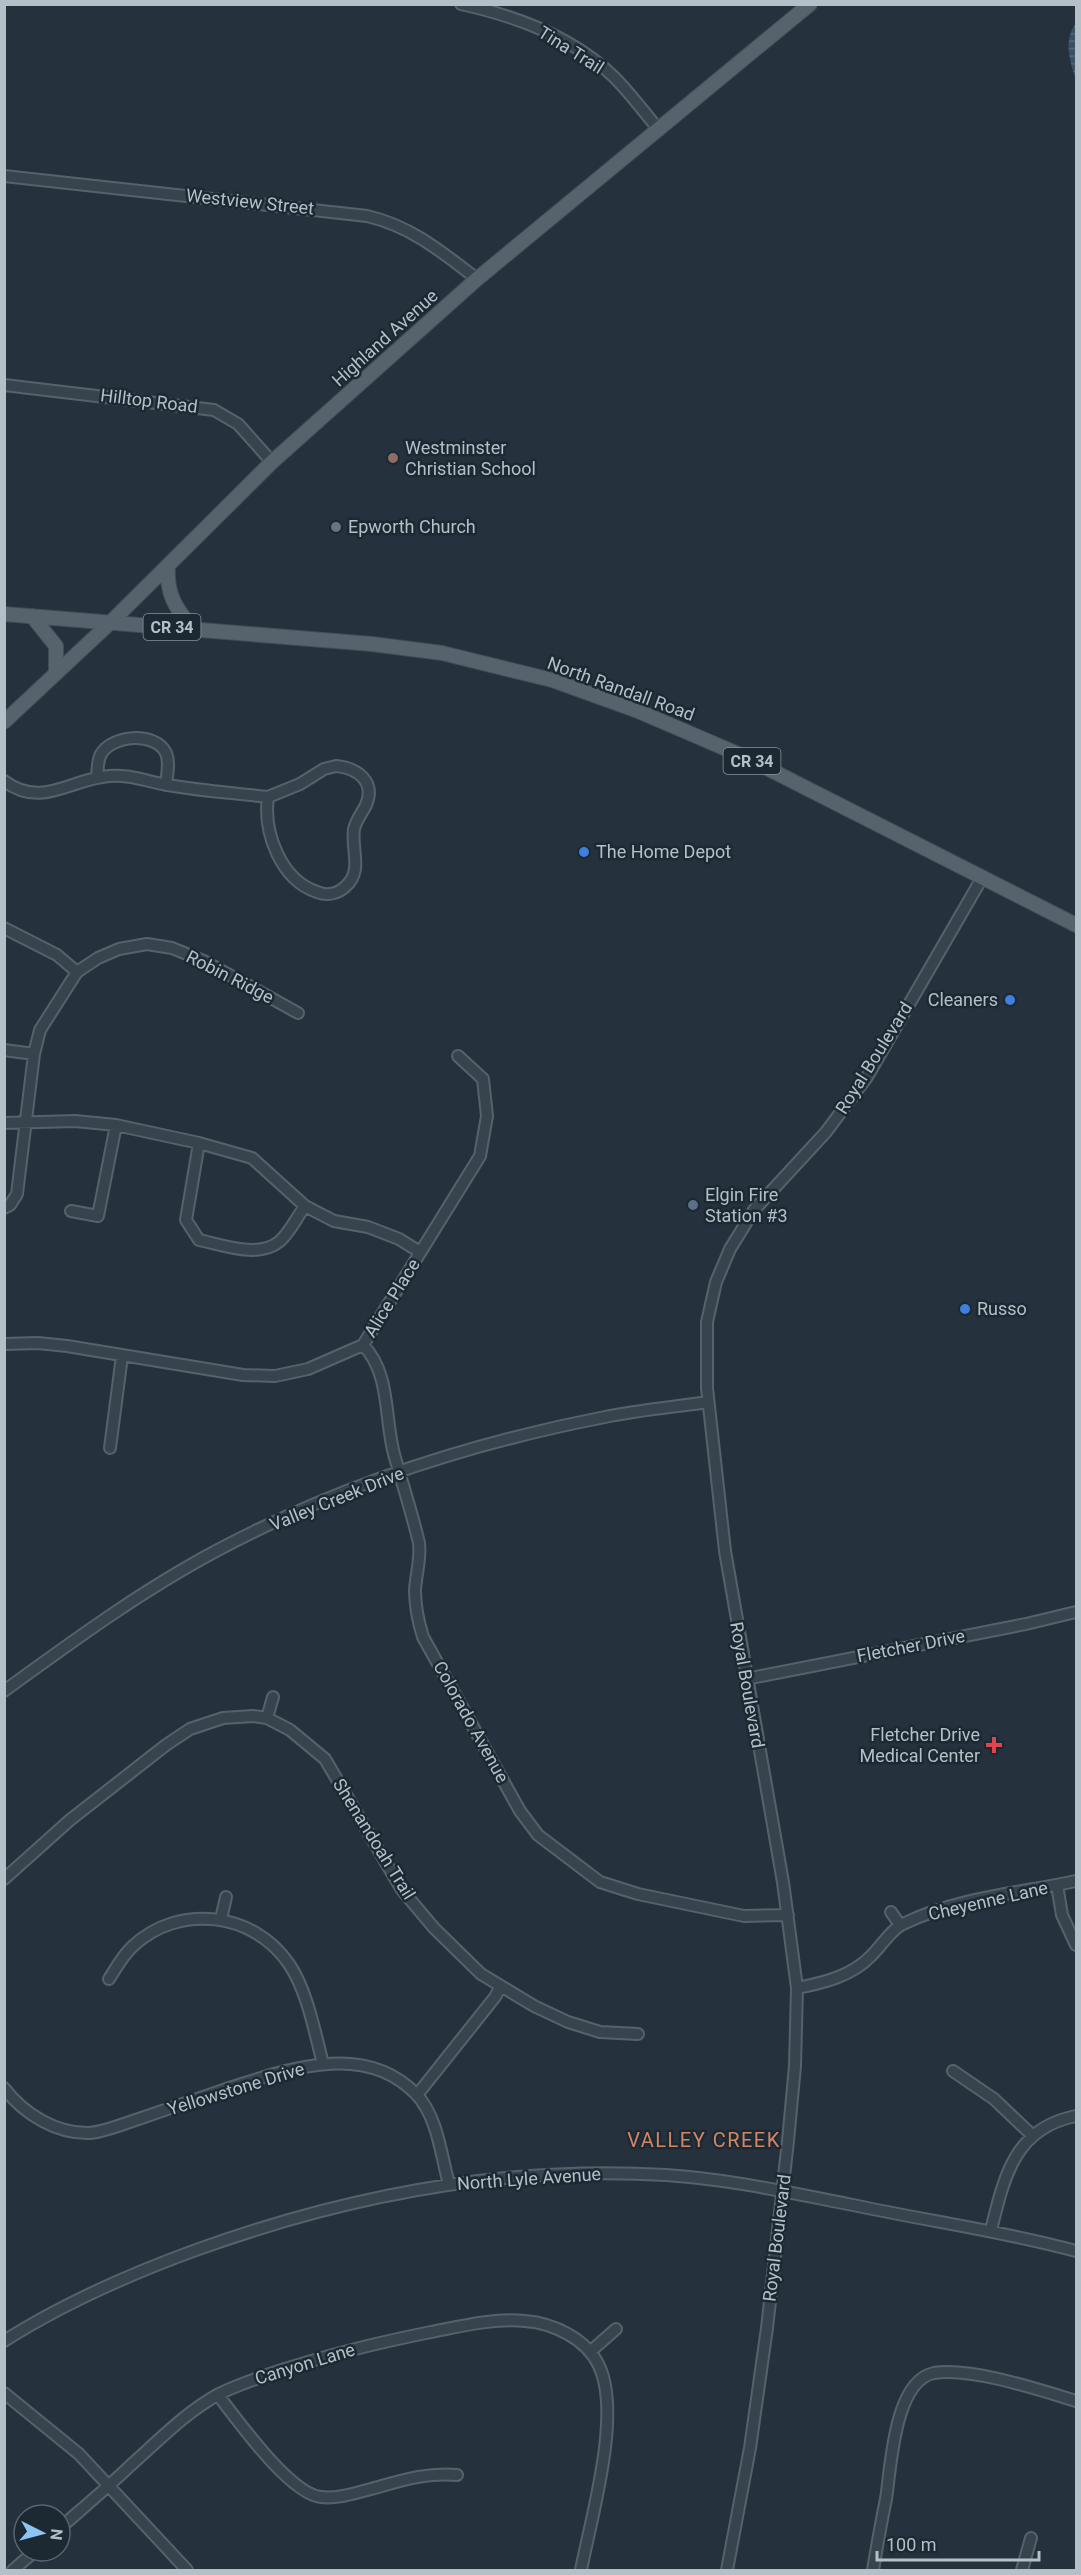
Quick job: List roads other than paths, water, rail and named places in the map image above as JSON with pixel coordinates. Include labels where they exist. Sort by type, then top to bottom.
[{"type":"main road","name":"Highland Avenue","points":[[4,722],[111,622],[272,462],[477,279],[810,4]]},
{"type":"main road","points":[[168,565],[167,584],[178,612],[193,629]]},
{"type":"main road","name":"North Randall Road","points":[[4,614],[372,644],[442,653],[552,680],[639,711],[746,757],[1077,925]]},
{"type":"main road","points":[[32,616],[56,646],[56,673]]},
{"type":"street","name":"Tina Trail","points":[[461,4],[535,26],[575,48],[613,76],[659,130]]},
{"type":"street","name":"Westview Street","points":[[4,176],[377,218],[417,234],[477,279]]},
{"type":"street","name":"Hilltop Road","points":[[4,385],[214,410],[238,424],[272,462]]},
{"type":"street","points":[[97,777],[99,760],[111,743],[123,739],[148,741],[160,745],[166,754],[166,785]]},
{"type":"street","points":[[4,781],[19,789],[41,794],[97,777],[128,776],[166,785],[268,797],[300,784],[329,767],[349,768],[365,778],[369,794],[356,820],[353,839],[355,873],[344,889],[324,894],[306,888],[287,873],[271,833],[267,813],[268,797]]},
{"type":"street","name":"Royal Boulevard","points":[[727,2571],[754,2417],[783,2190],[795,2066],[797,1988],[788,1915],[725,1551],[708,1402],[707,1322],[716,1282],[730,1249],[754,1210],[826,1132],[867,1077],[982,878]]},
{"type":"street","points":[[4,928],[57,955],[77,972]]},
{"type":"street","name":"Robin Ridge","points":[[4,1208],[10,1205],[17,1194],[34,1054],[40,1030],[77,972],[98,958],[119,949],[147,944],[172,948],[206,962],[298,1012]]},
{"type":"street","points":[[4,1050],[34,1054]]},
{"type":"street","name":"Alice Place","points":[[4,1344],[38,1343],[66,1346],[243,1375],[275,1376],[308,1370],[363,1345],[480,1156],[487,1116],[483,1079],[458,1056]]},
{"type":"street","points":[[4,1123],[75,1121],[116,1125],[199,1143],[252,1158],[305,1206],[334,1221],[368,1227],[399,1239],[420,1252]]},
{"type":"street","points":[[71,1211],[98,1216],[116,1125]]},
{"type":"street","points":[[199,1143],[186,1220],[199,1240],[243,1249],[267,1248],[280,1240],[305,1206]]},
{"type":"street","name":"Colorado Avenue","points":[[363,1345],[374,1356],[382,1377],[389,1428],[419,1543],[420,1556],[415,1589],[416,1613],[423,1637],[520,1811],[538,1835],[600,1882],[639,1894],[744,1916],[788,1915]]},
{"type":"street","points":[[110,1448],[122,1356]]},
{"type":"street","name":"Valley Creek Drive","points":[[4,1691],[76,1638],[154,1586],[217,1550],[320,1502],[491,1443],[608,1416],[708,1402]]},
{"type":"street","name":"Fletcher Drive","points":[[746,1679],[1037,1622],[1077,1612]]},
{"type":"street","points":[[267,1718],[273,1698]]},
{"type":"street","name":"Shenandoah Trail","points":[[4,1879],[70,1820],[166,1745],[190,1730],[223,1718],[253,1716],[267,1718],[290,1730],[325,1759],[402,1890],[456,1952],[481,1974],[534,2006],[568,2022],[600,2032],[638,2034]]},
{"type":"street","name":"Cheyenne Lane","points":[[797,1988],[832,1979],[850,1971],[868,1959],[900,1925],[956,1905],[1077,1881]]},
{"type":"street","points":[[1056,1885],[1062,1915],[1077,1945]]},
{"type":"street","points":[[221,1919],[226,1897]]},
{"type":"street","points":[[891,1912],[900,1925]]},
{"type":"street","points":[[109,1979],[132,1946],[166,1924],[203,1917],[237,1923],[265,1940],[289,1963],[297,1979],[323,2064]]},
{"type":"street","points":[[417,2095],[495,1997],[501,1986]]},
{"type":"street","name":"Yellowstone Drive","points":[[4,2088],[30,2114],[51,2126],[87,2133],[118,2126],[279,2072],[323,2064],[346,2063],[368,2067],[394,2078],[417,2095],[429,2115],[449,2184]]},
{"type":"street","points":[[953,2071],[994,2099],[1034,2136]]},
{"type":"street","points":[[991,2230],[1000,2190],[1010,2164],[1034,2136],[1056,2122],[1077,2116]]},
{"type":"street","name":"North Lyle Avenue","points":[[4,2341],[94,2292],[157,2264],[229,2238],[370,2198],[449,2184],[528,2176],[610,2174],[705,2179],[783,2190],[991,2230],[1077,2251]]},
{"type":"street","name":"Canyon Lane","points":[[72,2518],[184,2418],[218,2395],[242,2384],[333,2354],[383,2341],[504,2320],[543,2324],[579,2341],[591,2351]]},
{"type":"street","points":[[581,2571],[608,2419],[605,2385],[600,2367],[591,2351],[616,2329]]},
{"type":"street","points":[[873,2571],[898,2421],[910,2394],[922,2378],[933,2373],[971,2375],[1001,2380],[1077,2402]]},
{"type":"street","points":[[4,2393],[79,2454],[187,2571]]},
{"type":"street","points":[[218,2395],[269,2458],[296,2486],[309,2494],[320,2497],[349,2495],[419,2475],[439,2473],[457,2475]]},
{"type":"street","points":[[1022,2571],[1031,2538]]},
{"type":"water","points":[[1076,23],[1076,80],[1069,44]]},
{"type":"place","name":"Westminster Christian School","points":[[393,458]]},
{"type":"place","name":"Epworth Church","points":[[336,527]]},
{"type":"place","name":"The Home Depot","points":[[584,852]]},
{"type":"place","name":"Cleaners","points":[[1010,1000]]},
{"type":"place","name":"Elgin Fire Station #3","points":[[693,1205]]},
{"type":"place","name":"Russo","points":[[965,1309]]},
{"type":"place","name":"Fletcher Drive Medical Center","points":[[994,1745]]},
{"type":"district","name":"VALLEY CREEK","points":[[704,2140]]}]
